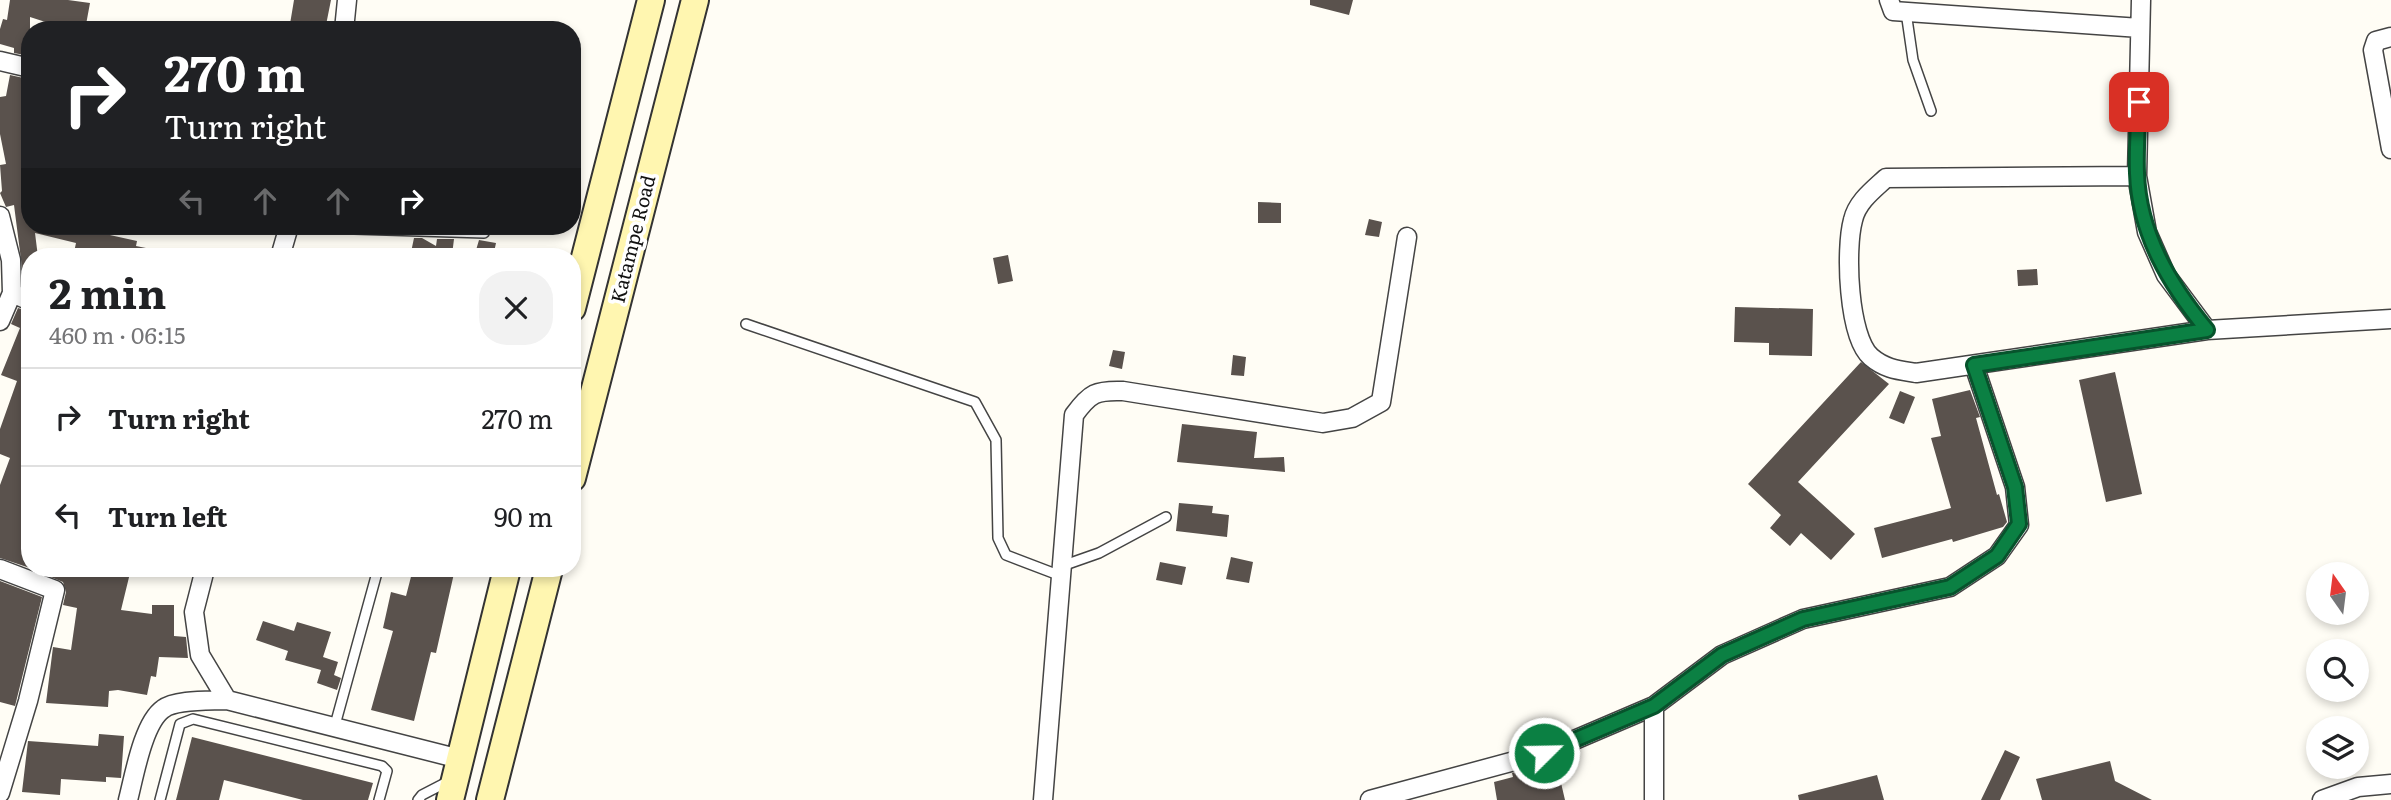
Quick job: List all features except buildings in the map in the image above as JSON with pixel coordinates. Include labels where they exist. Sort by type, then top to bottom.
[{"type":"main road","points":[[581,273],[651,0]]},
{"type":"main road","name":"Katampe Road","points":[[581,443],[695,0]]},
{"type":"main road","points":[[455,779],[506,577]]},
{"type":"main road","points":[[490,800],[547,577]]},
{"type":"street","points":[[345,21],[347,0]]},
{"type":"street","points":[[1889,0],[1894,11],[2140,28]]},
{"type":"street","points":[[2141,0],[2137,176],[2147,232],[2166,275],[2207,330]]},
{"type":"street","points":[[2391,37],[2376,41],[2373,50],[2391,149]]},
{"type":"street","points":[[0,61],[21,66]]},
{"type":"street","points":[[2137,176],[1886,178],[1865,197],[1853,218],[1849,270],[1860,343],[1870,356],[1887,369],[1916,373],[2207,330],[2391,319]]},
{"type":"street","points":[[0,216],[10,260],[12,293],[0,321]]},
{"type":"street","points":[[1043,800],[1074,415],[1086,398],[1101,390],[1123,391],[1323,423],[1352,418],[1381,402],[1407,237]]},
{"type":"street","points":[[12,293],[21,297]]},
{"type":"street","points":[[1370,800],[1544,753],[1654,706],[1722,655],[1803,619],[1950,587],[1997,556],[2019,524],[2015,487],[1974,365]]},
{"type":"street","points":[[0,569],[55,590],[28,701],[0,793]]},
{"type":"street","points":[[203,577],[194,611],[200,655],[228,700]]},
{"type":"street","points":[[128,800],[149,726],[163,709],[188,702],[228,700],[335,725],[455,779]]},
{"type":"street","points":[[1654,706],[1654,800]]},
{"type":"street","points":[[2322,800],[2358,787],[2391,784]]},
{"type":"lane","points":[[1906,12],[1913,60],[1931,111]]},
{"type":"lane","points":[[746,324],[975,402],[996,440],[998,538],[1006,555],[1061,571],[1166,517]]},
{"type":"lane","points":[[335,725],[376,577]]},
{"type":"lane","points":[[160,800],[180,724],[193,719],[382,766],[387,771],[379,800]]},
{"type":"lane","points":[[418,800],[422,794],[455,779]]},
{"type":"route","points":[[1544,753],[1654,706],[1722,655],[1803,619],[1866,603],[1950,587],[1997,556],[2019,524],[2015,487],[1974,365],[2207,330],[2166,275],[2147,232],[2137,176],[2139,102]]}]
